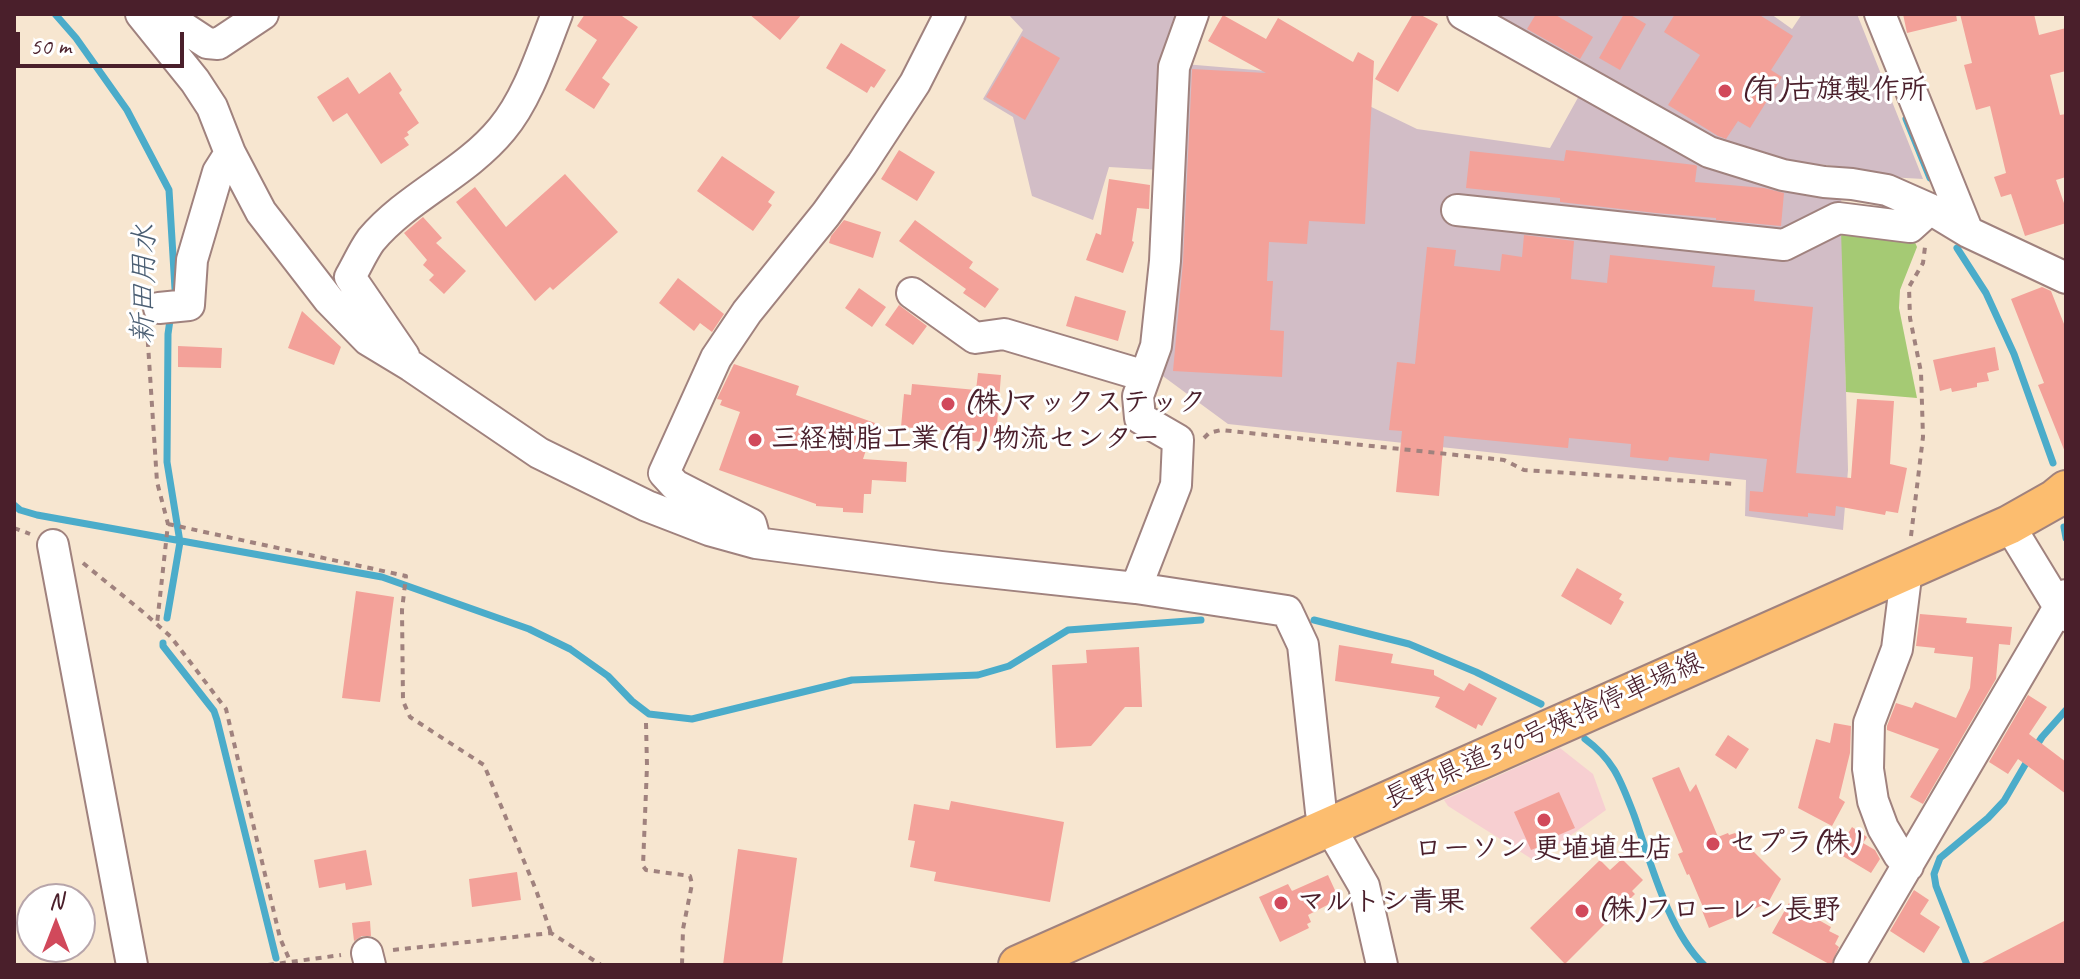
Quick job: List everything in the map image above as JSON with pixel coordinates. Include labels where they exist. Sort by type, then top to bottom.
[{"type":"main road","name":"長野県道340号姨捨停車場線","points":[[1018,965],[2009,525],[2066,490]]},
{"type":"street","points":[[141,14],[212,107],[230,153],[261,212],[329,300],[368,340],[539,453],[647,506],[709,530],[756,543],[1136,588],[1287,611],[1303,645],[1321,812],[1364,886],[1382,965]]},
{"type":"street","points":[[156,14],[169,18],[207,43],[218,44],[263,14]]},
{"type":"street","points":[[411,366],[350,277],[371,241],[396,216],[477,155],[502,129],[520,103],[557,14]]},
{"type":"street","points":[[756,543],[751,524],[675,485],[664,473],[716,358],[747,312],[862,164],[915,83],[950,14]]},
{"type":"street","points":[[1136,588],[1176,485],[1178,440],[1140,418],[1138,396],[1156,346],[1165,261],[1174,67],[1193,14]]},
{"type":"street","points":[[1463,14],[1709,152],[1783,175],[1887,190],[2066,278]]},
{"type":"street","points":[[1880,14],[1968,232]]},
{"type":"street","points":[[165,312],[192,260],[218,172],[230,153]]},
{"type":"street","points":[[1457,210],[1784,245],[1838,218],[1910,227],[1930,209]]},
{"type":"street","points":[[912,293],[975,338],[1004,334],[1145,376]]},
{"type":"street","points":[[1849,965],[2064,606],[2009,525]]},
{"type":"street","points":[[53,545],[132,965]]},
{"type":"street","points":[[1907,569],[1897,649],[1869,723],[1868,769],[1873,801],[1883,828],[1908,866]]},
{"type":"path","points":[[1907,569],[1923,437],[1921,372],[1910,318],[1909,287],[1923,263],[1930,209]]},
{"type":"path","points":[[157,624],[168,524],[157,482],[165,312]]},
{"type":"path","points":[[1201,441],[1209,433],[1221,430],[1504,460],[1524,470],[1735,484]]},
{"type":"path","points":[[168,524],[406,576],[402,610],[403,701],[410,717],[484,765],[551,933],[601,965]]},
{"type":"path","points":[[14,528],[75,557],[157,624],[171,637],[226,709],[280,938],[290,961]]},
{"type":"path","points":[[646,723],[643,866],[646,870],[690,876],[692,884],[683,929],[682,965]]},
{"type":"path","points":[[268,965],[290,961],[368,959],[551,933]]},
{"type":"shaded area","points":[[1008,14],[1182,14],[1160,170],[1109,167],[1093,220],[1032,196],[1013,117],[983,99],[1023,30]]},
{"type":"shaded area","points":[[1486,14],[1771,14],[1792,29],[1802,14],[1857,14],[1923,179],[1889,177],[1853,168],[1798,162],[1718,141]]},
{"type":"shaded area","points":[[1184,64],[1303,74],[1417,129],[1550,148],[1580,94],[1841,191],[1848,470],[1843,530],[1745,516],[1746,480],[1228,424],[1156,371]]},
{"type":"shaded area","points":[[1560,748],[1593,774],[1606,810],[1535,861],[1448,806],[1444,800]]},
{"type":"green space","points":[[1841,230],[1914,240],[1917,247],[1900,290],[1899,308],[1917,398],[1846,392]]},
{"type":"building","points":[[585,14],[619,14],[638,27],[602,78],[610,84],[594,109],[565,90],[597,40],[577,26]]},
{"type":"building","points":[[749,14],[802,14],[780,40]]},
{"type":"building","points":[[1413,14],[1438,24],[1398,92],[1375,79]]},
{"type":"building","points":[[1536,14],[1554,14],[1593,37],[1580,59],[1527,29]]},
{"type":"building","points":[[1624,14],[1646,24],[1620,70],[1599,58]]},
{"type":"building","name":"(有)古旗製作所","points":[[1675,14],[1758,14],[1793,36],[1771,70],[1782,77],[1750,128],[1738,121],[1726,139],[1668,105],[1700,55],[1664,32]]},
{"type":"building","points":[[1903,14],[1956,14],[1957,21],[1907,33]]},
{"type":"building","points":[[1960,14],[2034,14],[2039,35],[2066,28],[2066,71],[2050,75],[2060,115],[2066,114],[2066,177],[2056,180],[2066,209],[2066,223],[2025,236],[2011,194],[2001,197],[1994,177],[2006,173],[1990,106],[1976,110],[1964,65],[1972,63]]},
{"type":"building","points":[[1223,15],[1266,39],[1278,18],[1353,62],[1358,52],[1374,61],[1365,224],[1309,221],[1307,244],[1269,242],[1267,281],[1273,281],[1270,330],[1284,331],[1282,377],[1173,371],[1183,262],[1192,69],[1266,73],[1208,41]]},
{"type":"building","points":[[1022,36],[1060,58],[1025,120],[986,97]]},
{"type":"building","points":[[841,43],[886,70],[867,93],[826,68]]},
{"type":"building","points":[[390,72],[402,90],[399,93],[419,123],[404,138],[409,145],[381,164],[347,113],[333,122],[317,97],[348,77],[359,94]]},
{"type":"building","points":[[899,150],[935,172],[917,201],[881,179]]},
{"type":"building","points":[[1566,150],[1695,165],[1695,182],[1764,188],[1784,193],[1781,226],[1560,202],[1560,198],[1466,188],[1470,151],[1564,161]]},
{"type":"building","points":[[722,156],[775,192],[768,202],[772,205],[753,231],[697,191]]},
{"type":"building","points":[[565,174],[618,232],[553,290],[550,287],[535,301],[456,202],[475,187],[506,227]]},
{"type":"building","points":[[1109,179],[1150,185],[1149,209],[1137,208],[1134,242],[1123,273],[1086,260],[1096,233],[1101,235]]},
{"type":"building","points":[[423,217],[442,238],[436,243],[466,271],[444,294],[429,280],[434,275],[423,265],[427,260],[404,233]]},
{"type":"building","points":[[844,220],[881,232],[873,258],[829,243]]},
{"type":"building","points":[[915,220],[973,262],[969,268],[999,289],[985,308],[963,293],[966,289],[899,241]]},
{"type":"building","points":[[1524,235],[1574,241],[1571,279],[1607,283],[1610,255],[1715,266],[1712,287],[1755,290],[1754,301],[1813,307],[1796,473],[1851,478],[1857,399],[1894,401],[1890,464],[1907,468],[1898,513],[1886,511],[1885,515],[1836,506],[1835,516],[1808,513],[1808,517],[1749,511],[1750,491],[1763,492],[1767,459],[1710,453],[1709,461],[1630,457],[1631,444],[1569,438],[1568,448],[1444,436],[1439,496],[1396,492],[1402,431],[1389,430],[1397,362],[1415,364],[1427,247],[1456,250],[1454,266],[1500,271],[1502,254],[1522,257]]},
{"type":"building","points":[[678,278],[724,314],[712,332],[700,323],[694,331],[659,303]]},
{"type":"building","points":[[2042,287],[2051,291],[2066,329],[2065,452],[2038,385],[2044,383],[2011,299]]},
{"type":"building","points":[[859,288],[886,307],[872,327],[845,308]]},
{"type":"building","points":[[1075,296],[1126,311],[1118,341],[1066,326]]},
{"type":"building","points":[[899,305],[927,326],[913,345],[885,325]]},
{"type":"building","points":[[302,311],[341,347],[334,365],[288,348]]},
{"type":"building","points":[[178,346],[222,348],[221,368],[178,367]]},
{"type":"building","points":[[1995,347],[1999,370],[1987,373],[1989,381],[1977,383],[1977,387],[1940,391],[1933,360]]},
{"type":"building","points":[[734,364],[799,386],[796,395],[875,423],[863,459],[907,462],[906,482],[872,480],[871,494],[864,494],[863,513],[843,512],[843,508],[816,506],[719,470],[740,412],[720,405],[722,400],[717,399]]},
{"type":"building","points":[[978,373],[1001,375],[996,437],[983,436],[982,442],[956,439],[956,431],[901,427],[904,394],[911,395],[912,384],[976,390]]},
{"type":"building","points":[[1577,568],[1622,594],[1619,599],[1624,602],[1611,625],[1561,596]]},
{"type":"building","points":[[356,591],[394,597],[380,702],[342,698]]},
{"type":"building","points":[[1920,614],[1967,618],[1966,623],[2012,627],[2010,645],[1999,644],[1996,679],[1923,804],[1910,797],[1939,749],[1887,730],[1887,726],[1896,703],[1912,708],[1915,702],[1956,718],[1970,688],[1973,657],[1934,653],[1935,648],[1916,646]]},
{"type":"building","points":[[1339,645],[1393,654],[1391,663],[1434,670],[1434,675],[1464,691],[1469,683],[1497,698],[1482,726],[1478,724],[1476,729],[1435,707],[1440,697],[1335,681]]},
{"type":"building","points":[[1139,647],[1142,707],[1125,707],[1091,746],[1056,748],[1052,665],[1087,663],[1086,650]]},
{"type":"building","points":[[2028,695],[2047,707],[2029,734],[2066,762],[2066,794],[2018,759],[2008,774],[1989,762]]},
{"type":"building","points":[[1834,723],[1851,726],[1850,753],[1839,798],[1845,802],[1832,826],[1798,808],[1816,739],[1830,743]]},
{"type":"building","points":[[1728,735],[1749,749],[1736,769],[1715,755]]},
{"type":"building","name":"セプラ(株)","points":[[1679,767],[1690,792],[1696,784],[1718,837],[1735,833],[1781,879],[1768,903],[1709,928],[1703,907],[1678,854],[1683,852],[1652,778]]},
{"type":"building","name":"ローソン 更埴埴生店","points":[[1559,792],[1575,828],[1531,850],[1514,812]]},
{"type":"building","points":[[951,801],[1064,822],[1050,902],[934,881],[936,872],[910,867],[915,841],[908,840],[914,804],[949,810]]},
{"type":"building","points":[[1852,827],[1867,837],[1863,843],[1875,850],[1880,859],[1871,873],[1836,852]]},
{"type":"building","points":[[738,849],[797,858],[782,965],[723,965]]},
{"type":"building","points":[[366,850],[372,885],[346,890],[345,883],[319,888],[314,860]]},
{"type":"building","name":"(株)フローレン長野","points":[[1622,859],[1643,880],[1632,891],[1635,894],[1565,964],[1530,928],[1600,860],[1610,870]]},
{"type":"building","points":[[517,872],[521,900],[472,907],[469,879]]},
{"type":"building","points":[[1328,875],[1339,899],[1308,915],[1311,922],[1307,924],[1309,928],[1280,942],[1259,897],[1288,884],[1292,891]]},
{"type":"building","points":[[1914,890],[1929,900],[1920,914],[1940,927],[1924,953],[1890,931]]},
{"type":"building","points":[[1789,903],[1831,927],[1829,931],[1839,936],[1835,944],[1839,947],[1831,965],[1772,933]]},
{"type":"building","points":[[2066,920],[2066,965],[1978,965]]},
{"type":"building","points":[[370,921],[371,936],[362,936],[354,941],[352,923]]},
{"type":"waterway","name":"新田用水","points":[[55,14],[127,110],[169,190],[175,289]]},
{"type":"waterway","points":[[1906,119],[1930,178]]},
{"type":"waterway","points":[[1957,248],[1986,293],[2014,354],[2053,463]]},
{"type":"waterway","name":"新田用水","points":[[167,618],[180,542],[167,462],[168,334],[171,313]]},
{"type":"waterway","points":[[14,505],[37,515],[382,577],[529,629],[570,649],[608,676],[649,714],[692,719],[852,680],[978,675],[1009,666],[1068,630],[1201,620]]},
{"type":"waterway","points":[[2064,527],[2066,538]]},
{"type":"waterway","points":[[1314,620],[1409,644],[1541,704]]},
{"type":"waterway","points":[[163,643],[214,711],[276,958]]},
{"type":"waterway","points":[[2035,748],[2066,710]]},
{"type":"waterway","points":[[1585,739],[1616,773],[1671,915],[1680,934],[1704,965]]},
{"type":"waterway","points":[[1967,965],[1934,874],[1940,858],[2004,801],[2029,758]]},
{"type":"place","name":"(有)古旗製作所","points":[[1725,91]]},
{"type":"place","name":"(株)マックステック","points":[[948,404]]},
{"type":"place","name":"三経樹脂工業(有) 物流センター","points":[[755,440]]},
{"type":"place","name":"ローソン 更埴埴生店","points":[[1544,820]]},
{"type":"place","name":"セプラ(株)","points":[[1713,844]]},
{"type":"place","name":"マルトシ青果","points":[[1281,903]]},
{"type":"place","name":"(株)フローレン長野","points":[[1582,911]]}]
